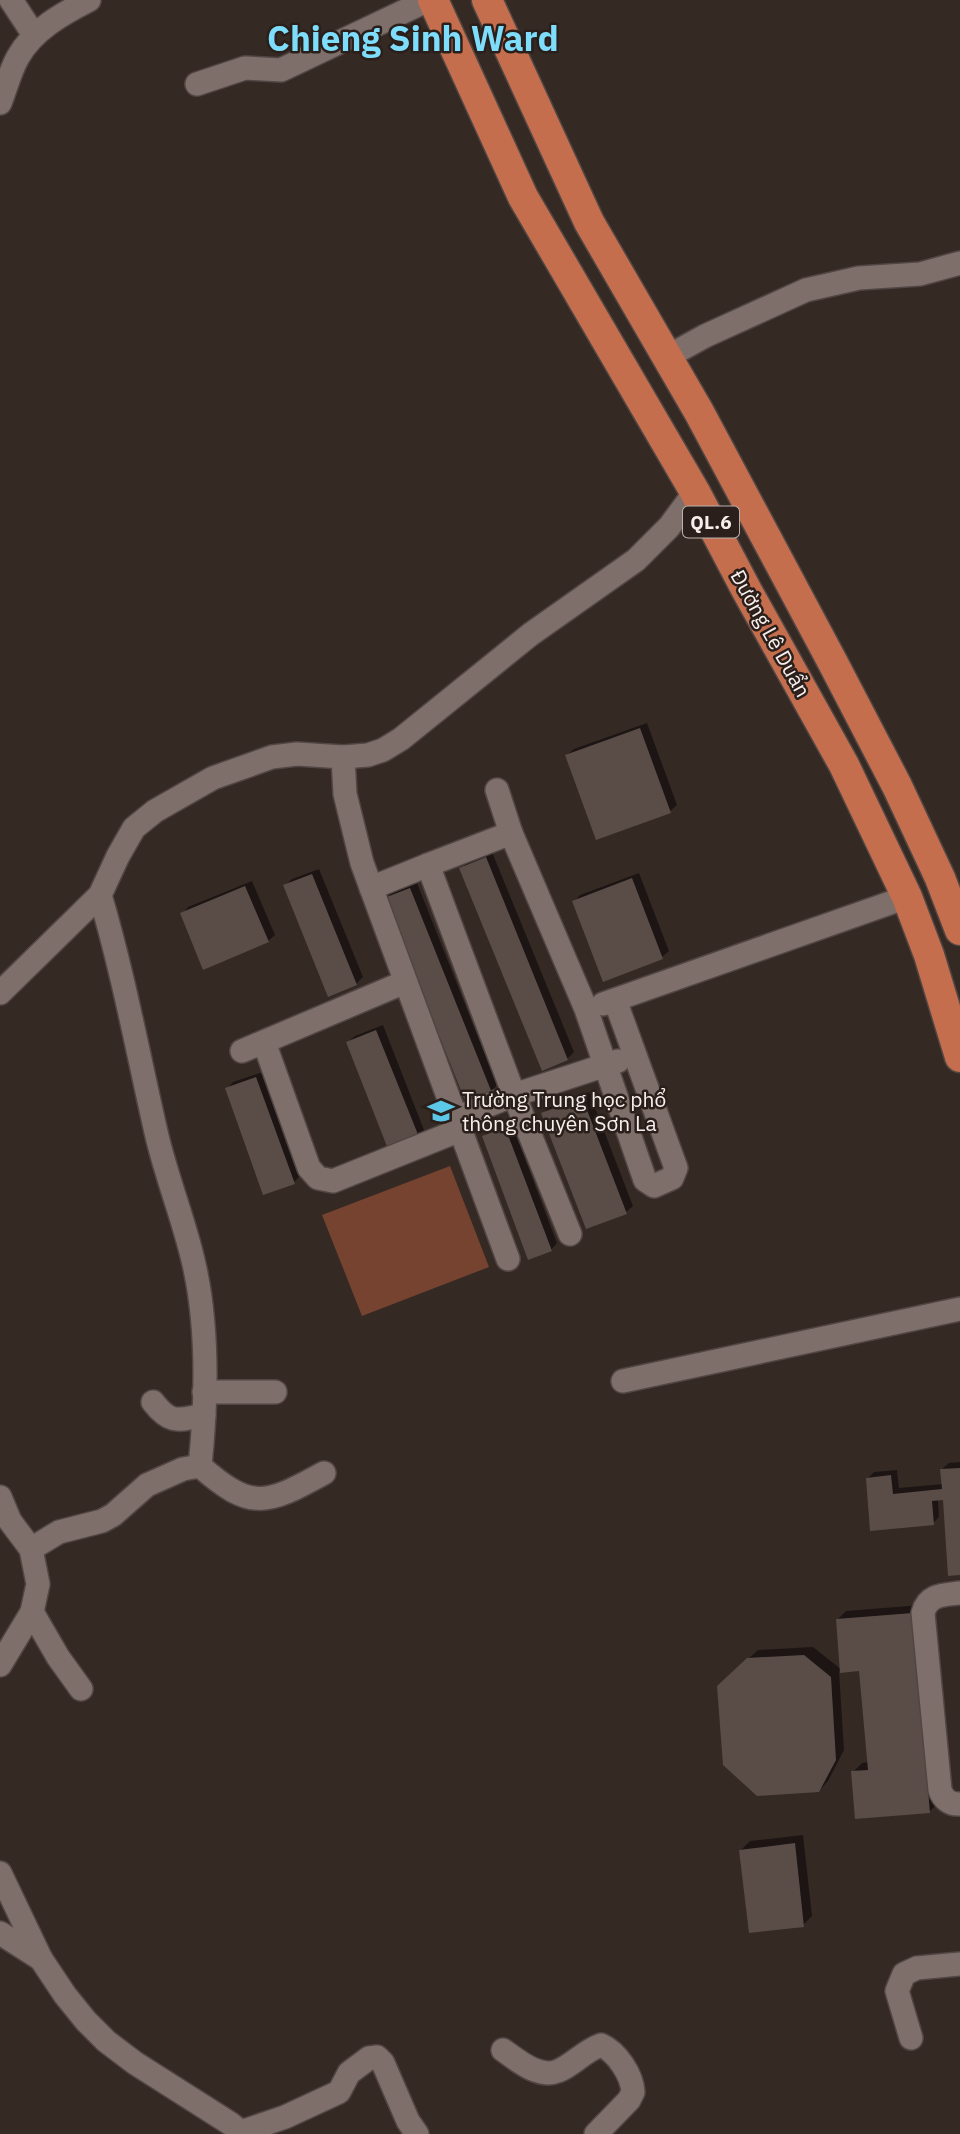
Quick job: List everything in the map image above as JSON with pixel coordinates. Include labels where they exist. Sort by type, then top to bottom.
[{"type":"main road","name":"Đường Lê Duẩn","points":[[430,0],[523,197],[695,492],[844,765],[907,897],[929,955],[960,1057]]},
{"type":"main road","name":"Đường Lê Duẩn","points":[[487,0],[589,222],[699,412],[897,786],[940,878],[960,930]]},
{"type":"main road","points":[[661,432],[699,412]]},
{"type":"street","points":[[11,0],[34,35]]},
{"type":"street","points":[[0,103],[8,61],[34,35],[89,0]]},
{"type":"street","points":[[197,84],[248,67],[281,70],[430,0]]},
{"type":"street","points":[[667,357],[705,336],[806,290],[859,278],[920,274],[960,263]]},
{"type":"street","points":[[0,993],[100,895],[134,828],[155,811],[213,778],[272,757],[297,754],[343,757],[368,755],[383,750],[401,739],[522,641],[636,560],[669,527],[695,492]]},
{"type":"street","points":[[343,757],[345,794],[352,827],[371,888],[508,1259]]},
{"type":"street","points":[[497,790],[511,833],[586,1009],[645,1180],[654,1186],[672,1178],[676,1171],[615,1000]]},
{"type":"street","points":[[371,888],[511,833]]},
{"type":"street","points":[[428,866],[514,1095],[570,1234]]},
{"type":"street","points":[[100,895],[120,969],[156,1134],[194,1264],[200,1298],[205,1350],[200,1466]]},
{"type":"street","points":[[586,1009],[907,897]]},
{"type":"street","points":[[242,1051],[405,982]]},
{"type":"street","points":[[264,1042],[309,1168],[318,1178],[333,1181],[458,1124],[514,1095],[634,1055]]},
{"type":"street","points":[[627,1128],[656,1118]]},
{"type":"street","points":[[623,1381],[960,1308]]},
{"type":"street","points":[[204,1392],[275,1392]]},
{"type":"street","points":[[153,1402],[163,1415],[174,1420],[204,1415]]},
{"type":"street","points":[[200,1466],[223,1486],[243,1497],[257,1499],[296,1488],[324,1473]]},
{"type":"street","points":[[31,1549],[59,1532],[102,1521],[113,1515],[147,1485],[183,1469],[200,1466]]},
{"type":"street","points":[[0,1497],[10,1521],[31,1549],[38,1584],[32,1612],[0,1665]]},
{"type":"street","points":[[960,1593],[932,1598],[924,1607],[923,1613],[940,1790],[945,1799],[960,1804]]},
{"type":"street","points":[[32,1612],[58,1657],[81,1689]]},
{"type":"street","points":[[0,1873],[41,1959],[65,1995],[106,2041],[242,2133],[339,2092],[349,2073],[369,2058],[377,2057],[383,2063],[408,2121],[417,2134]]},
{"type":"street","points":[[0,1933],[41,1959]]},
{"type":"street","points":[[911,2038],[897,1991],[904,1974],[917,1968],[960,1964]]},
{"type":"street","points":[[502,2050],[532,2069],[545,2073],[558,2072],[592,2048],[601,2045],[608,2048],[627,2071],[634,2092],[596,2134]]},
{"type":"shaded area","points":[[450,1166],[489,1267],[362,1316],[322,1215]]},
{"type":"building","points":[[640,728],[671,813],[596,840],[565,755]]},
{"type":"building","points":[[486,857],[568,1060],[542,1071],[459,868]]},
{"type":"building","points":[[312,874],[357,985],[328,997],[283,885]]},
{"type":"building","points":[[632,878],[663,959],[603,982],[572,901]]},
{"type":"building","points":[[245,886],[269,942],[203,970],[180,913]]},
{"type":"building","points":[[410,888],[492,1093],[466,1103],[384,898]]},
{"type":"building","points":[[376,1030],[419,1137],[388,1149],[346,1042]]},
{"type":"building","points":[[256,1077],[295,1184],[263,1195],[225,1088]]},
{"type":"building","points":[[582,1097],[627,1214],[586,1229],[541,1113]]},
{"type":"building","points":[[505,1127],[552,1251],[528,1260],[482,1136]]},
{"type":"building","points":[[960,1468],[960,1575],[948,1576],[943,1500],[932,1501],[934,1525],[870,1531],[866,1478],[891,1475],[893,1494],[942,1489],[940,1469]]},
{"type":"building","points":[[913,1613],[930,1813],[855,1819],[851,1771],[868,1770],[859,1671],[840,1673],[836,1619]]},
{"type":"building","points":[[804,1655],[831,1677],[836,1760],[819,1792],[757,1796],[723,1765],[717,1686],[747,1658]]},
{"type":"building","points":[[795,1843],[804,1927],[749,1933],[739,1850]]},
{"type":"place","name":"Trường Trung học phổ thông chuyên Sơn La","points":[[441,1111]]},
{"type":"district","name":"Chieng Sinh Ward","points":[[413,38]]}]
